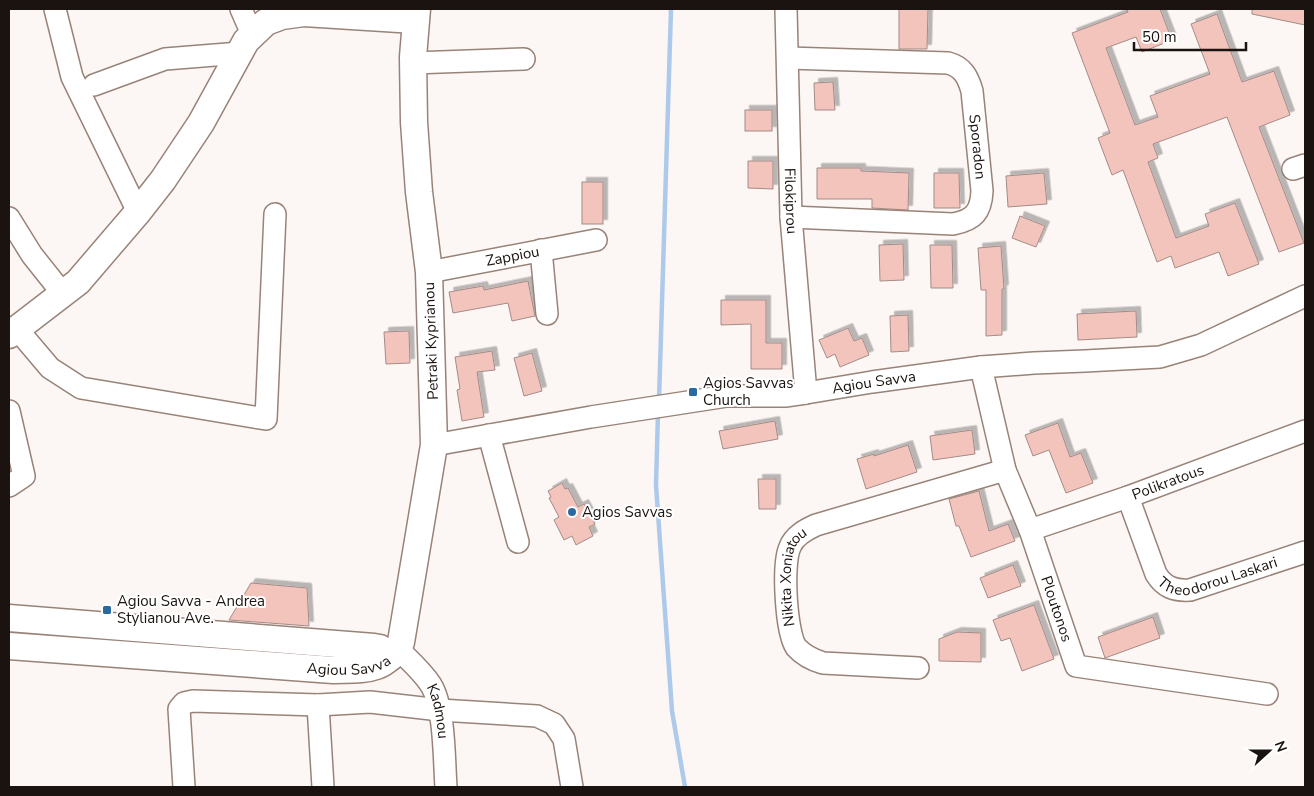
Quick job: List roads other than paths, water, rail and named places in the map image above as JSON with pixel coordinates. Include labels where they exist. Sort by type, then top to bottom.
[{"type":"main road","name":"Petraki Kyprianou","points":[[13,332],[63,294],[95,264],[138,212],[163,180],[201,123],[246,44],[266,22],[274,18],[293,14],[416,14],[413,63],[415,140],[429,272],[434,445],[400,642],[394,652]]},
{"type":"main road","name":"Agiou Savva","points":[[9,618],[374,646],[394,652],[382,665],[374,668],[333,670],[9,646]]},
{"type":"street","points":[[55,9],[72,77],[138,212]]},
{"type":"street","points":[[94,85],[165,59],[246,44],[241,9]]},
{"type":"street","name":"Filokiprou","points":[[786,9],[791,217],[806,393]]},
{"type":"street","name":"Sporadon","points":[[788,58],[948,63],[961,68],[968,79],[972,91],[982,191],[981,205],[973,217],[953,224],[791,217]]},
{"type":"street","points":[[413,63],[524,59]]},
{"type":"street","points":[[13,332],[50,368],[81,388],[266,419],[275,214]]},
{"type":"street","points":[[9,218],[32,255],[63,294]]},
{"type":"street","name":"Zappiou","points":[[429,272],[596,240]]},
{"type":"street","points":[[542,250],[547,314]]},
{"type":"street","name":"Agiou Savva","points":[[434,445],[591,417],[728,396],[785,396],[981,367],[1034,362],[1085,362],[1160,357],[1201,345],[1305,296]]},
{"type":"street","name":"Ploutonos","points":[[981,367],[1005,470],[1030,530],[1076,666],[1267,694]]},
{"type":"street","points":[[9,411],[24,476],[9,486]]},
{"type":"street","name":"Polikratous","points":[[1030,530],[1128,497],[1305,431]]},
{"type":"street","points":[[489,435],[518,542]]},
{"type":"street","name":"Nikita Xoniatou","points":[[918,668],[823,663],[801,652],[794,642],[789,623],[785,567],[790,546],[802,532],[816,525],[1005,470]]},
{"type":"street","name":"Theodorou Laskari","points":[[1128,497],[1156,574],[1160,580],[1173,589],[1190,590],[1305,552]]},
{"type":"street","name":"Kadmou","points":[[394,652],[420,670],[432,687],[440,710],[446,787]]},
{"type":"street","points":[[184,787],[179,709],[184,703],[193,701],[318,705],[370,702],[440,710],[538,716],[554,724],[564,739],[572,787]]},
{"type":"street","points":[[318,705],[323,787]]},
{"type":"waterway","points":[[659,400],[671,9]]},
{"type":"waterway","points":[[658,412],[656,485],[672,711],[685,787]]},
{"type":"place","name":"Agios Savvas Church","points":[[693,392]]},
{"type":"place","name":"Agios Savvas","points":[[572,512]]},
{"type":"place","name":"Agiou Savva - Andrea Stylianou Ave.","points":[[107,610]]}]
